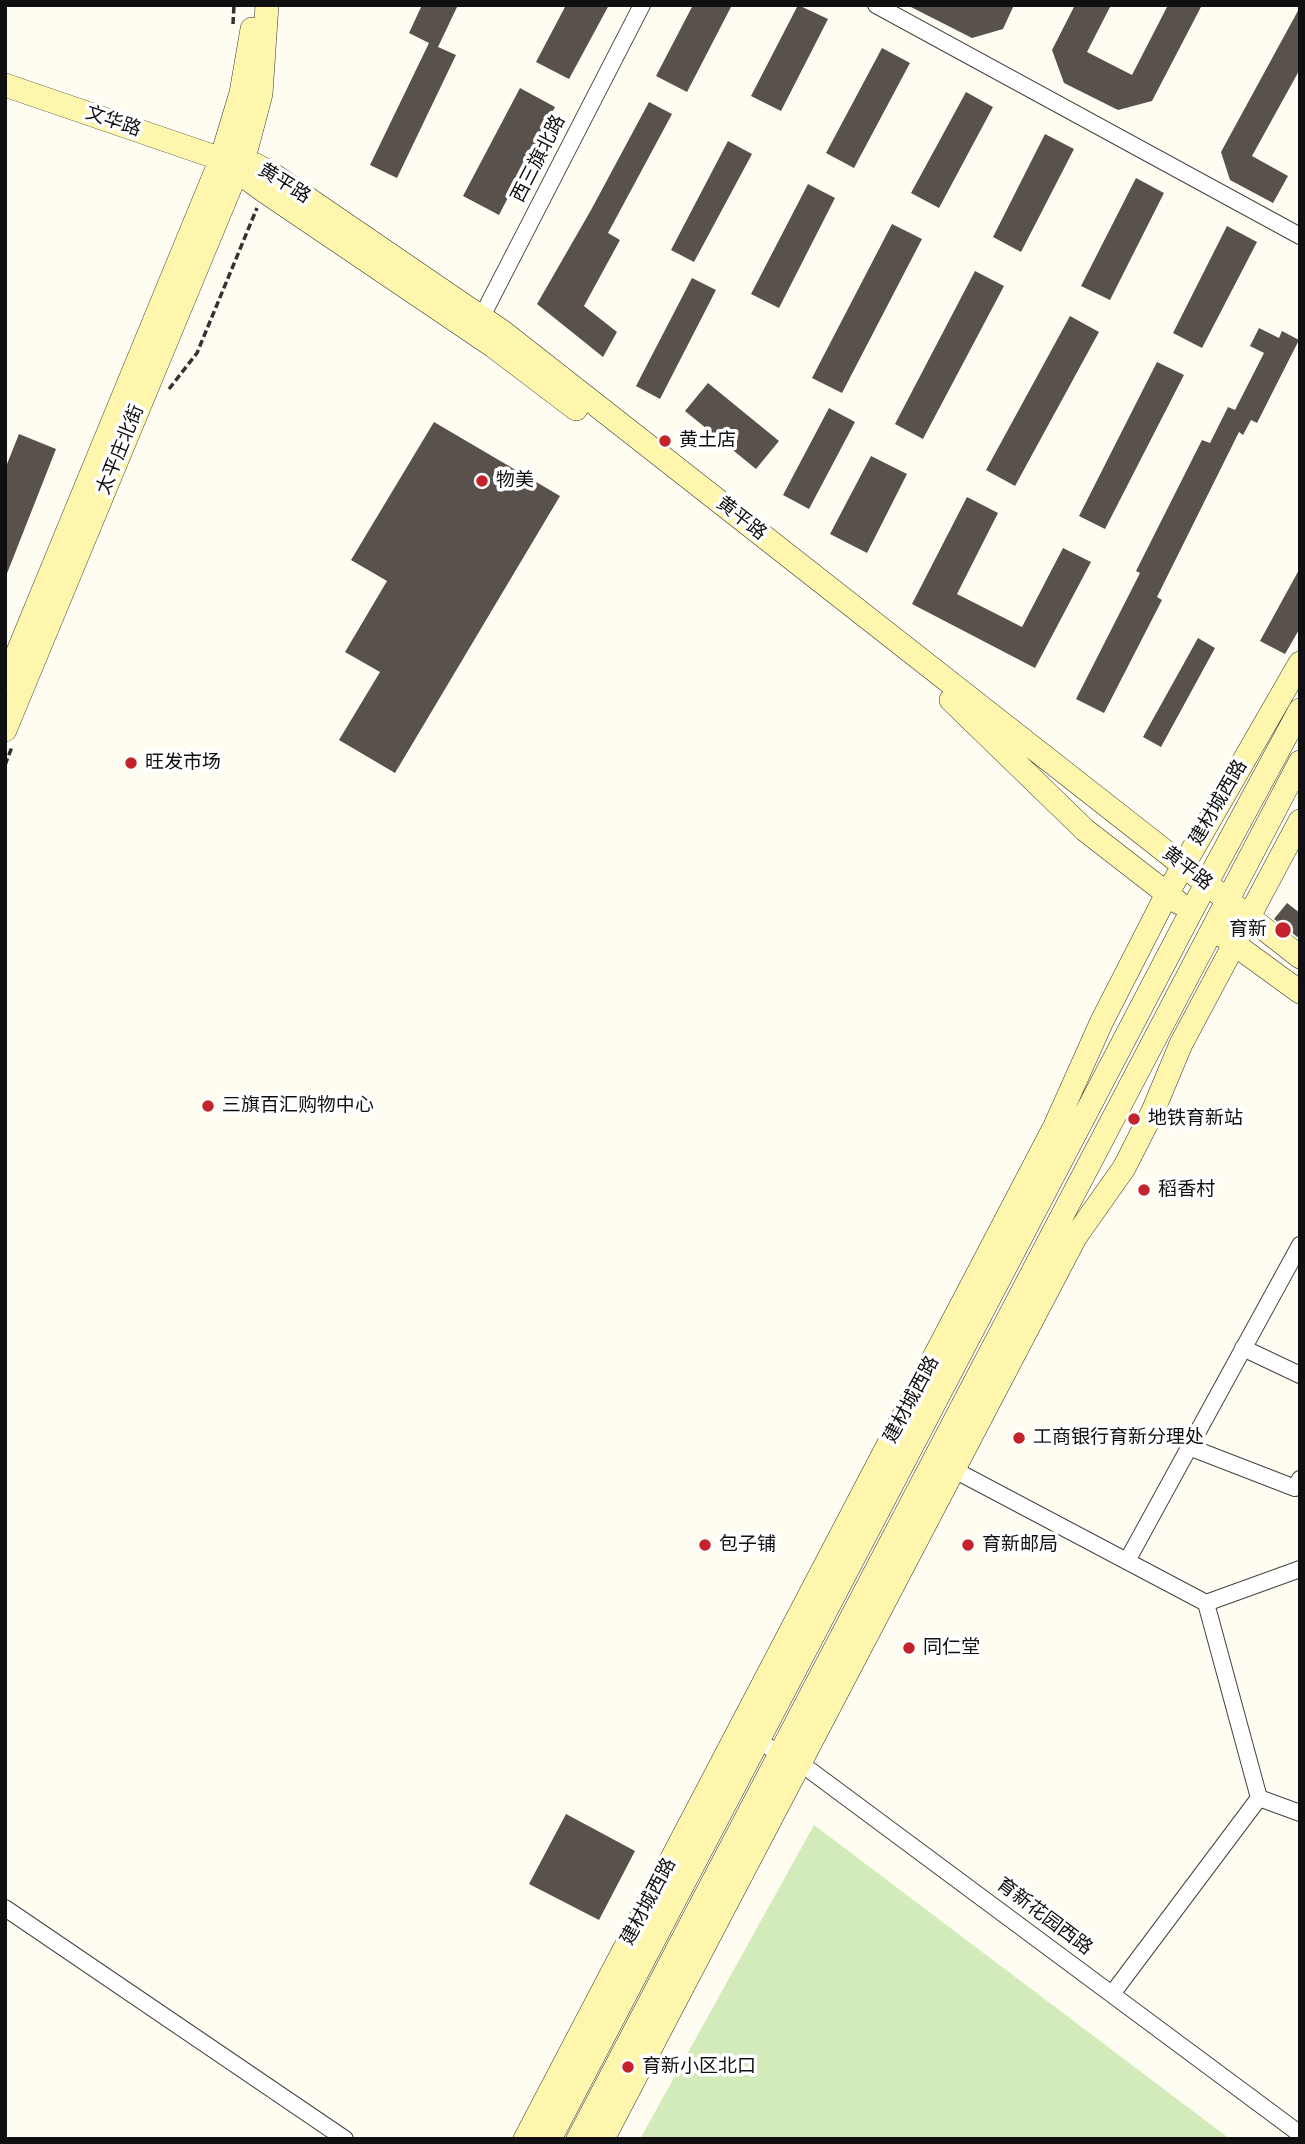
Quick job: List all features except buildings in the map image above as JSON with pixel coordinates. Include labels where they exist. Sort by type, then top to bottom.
[{"type":"main road","points":[[233,164],[236,113],[246,73],[254,5]]},
{"type":"main road","name":"黄平路","points":[[267,5],[261,94],[252,130],[233,164],[264,191],[478,324],[1300,957]]},
{"type":"main road","name":"文华路","points":[[5,85],[233,164]]},
{"type":"main road","name":"太平庄北街","points":[[5,683],[233,164]]},
{"type":"main road","name":"太平庄北街","points":[[5,730],[233,164]]},
{"type":"main road","name":"黄平路","points":[[478,324],[929,681],[1085,830],[1300,992]]},
{"type":"main road","name":"建材城西路","points":[[525,2139],[1055,1126],[1102,1021],[1167,894],[1300,663]]},
{"type":"main road","name":"建材城西路","points":[[550,2139],[1206,883],[1300,710]]},
{"type":"main road","points":[[578,2139],[790,1758],[944,1464],[1212,928],[1300,762]]},
{"type":"main road","points":[[944,1464],[1076,1236],[1124,1168],[1153,1111],[1181,1044],[1300,821]]},
{"type":"main road","points":[[603,2139],[790,1758]]},
{"type":"street","name":"西三旗北路","points":[[478,324],[642,5]]},
{"type":"street","points":[[876,5],[1300,236]]},
{"type":"street","points":[[1127,1561],[1300,1245]]},
{"type":"street","points":[[1243,1348],[1300,1375]]},
{"type":"street","points":[[1189,1447],[1298,1489]]},
{"type":"street","points":[[944,1464],[1206,1603],[1259,1798]]},
{"type":"street","points":[[1206,1603],[1300,1569]]},
{"type":"street","name":"育新花园西路","points":[[758,1741],[790,1758],[1300,2134]]},
{"type":"street","points":[[1259,1798],[1300,1813]]},
{"type":"street","points":[[1112,1994],[1259,1798]]},
{"type":"street","points":[[5,1908],[345,2139]]},
{"type":"green space","points":[[814,1825],[1230,2139],[640,2139]]},
{"type":"place","name":"黄土店","points":[[665,441]]},
{"type":"place","name":"物美","points":[[482,481]]},
{"type":"place","name":"旺发市场","points":[[131,763]]},
{"type":"place","name":"育新","points":[[1283,930]]},
{"type":"place","name":"三旗百汇购物中心","points":[[208,1106]]},
{"type":"place","name":"地铁育新站","points":[[1134,1119]]},
{"type":"place","name":"稻香村","points":[[1144,1190]]},
{"type":"place","name":"工商银行育新分理处","points":[[1019,1438]]},
{"type":"place","name":"包子铺","points":[[705,1545]]},
{"type":"place","name":"育新邮局","points":[[968,1545]]},
{"type":"place","name":"同仁堂","points":[[909,1648]]},
{"type":"place","name":"育新小区北口","points":[[628,2067]]}]
